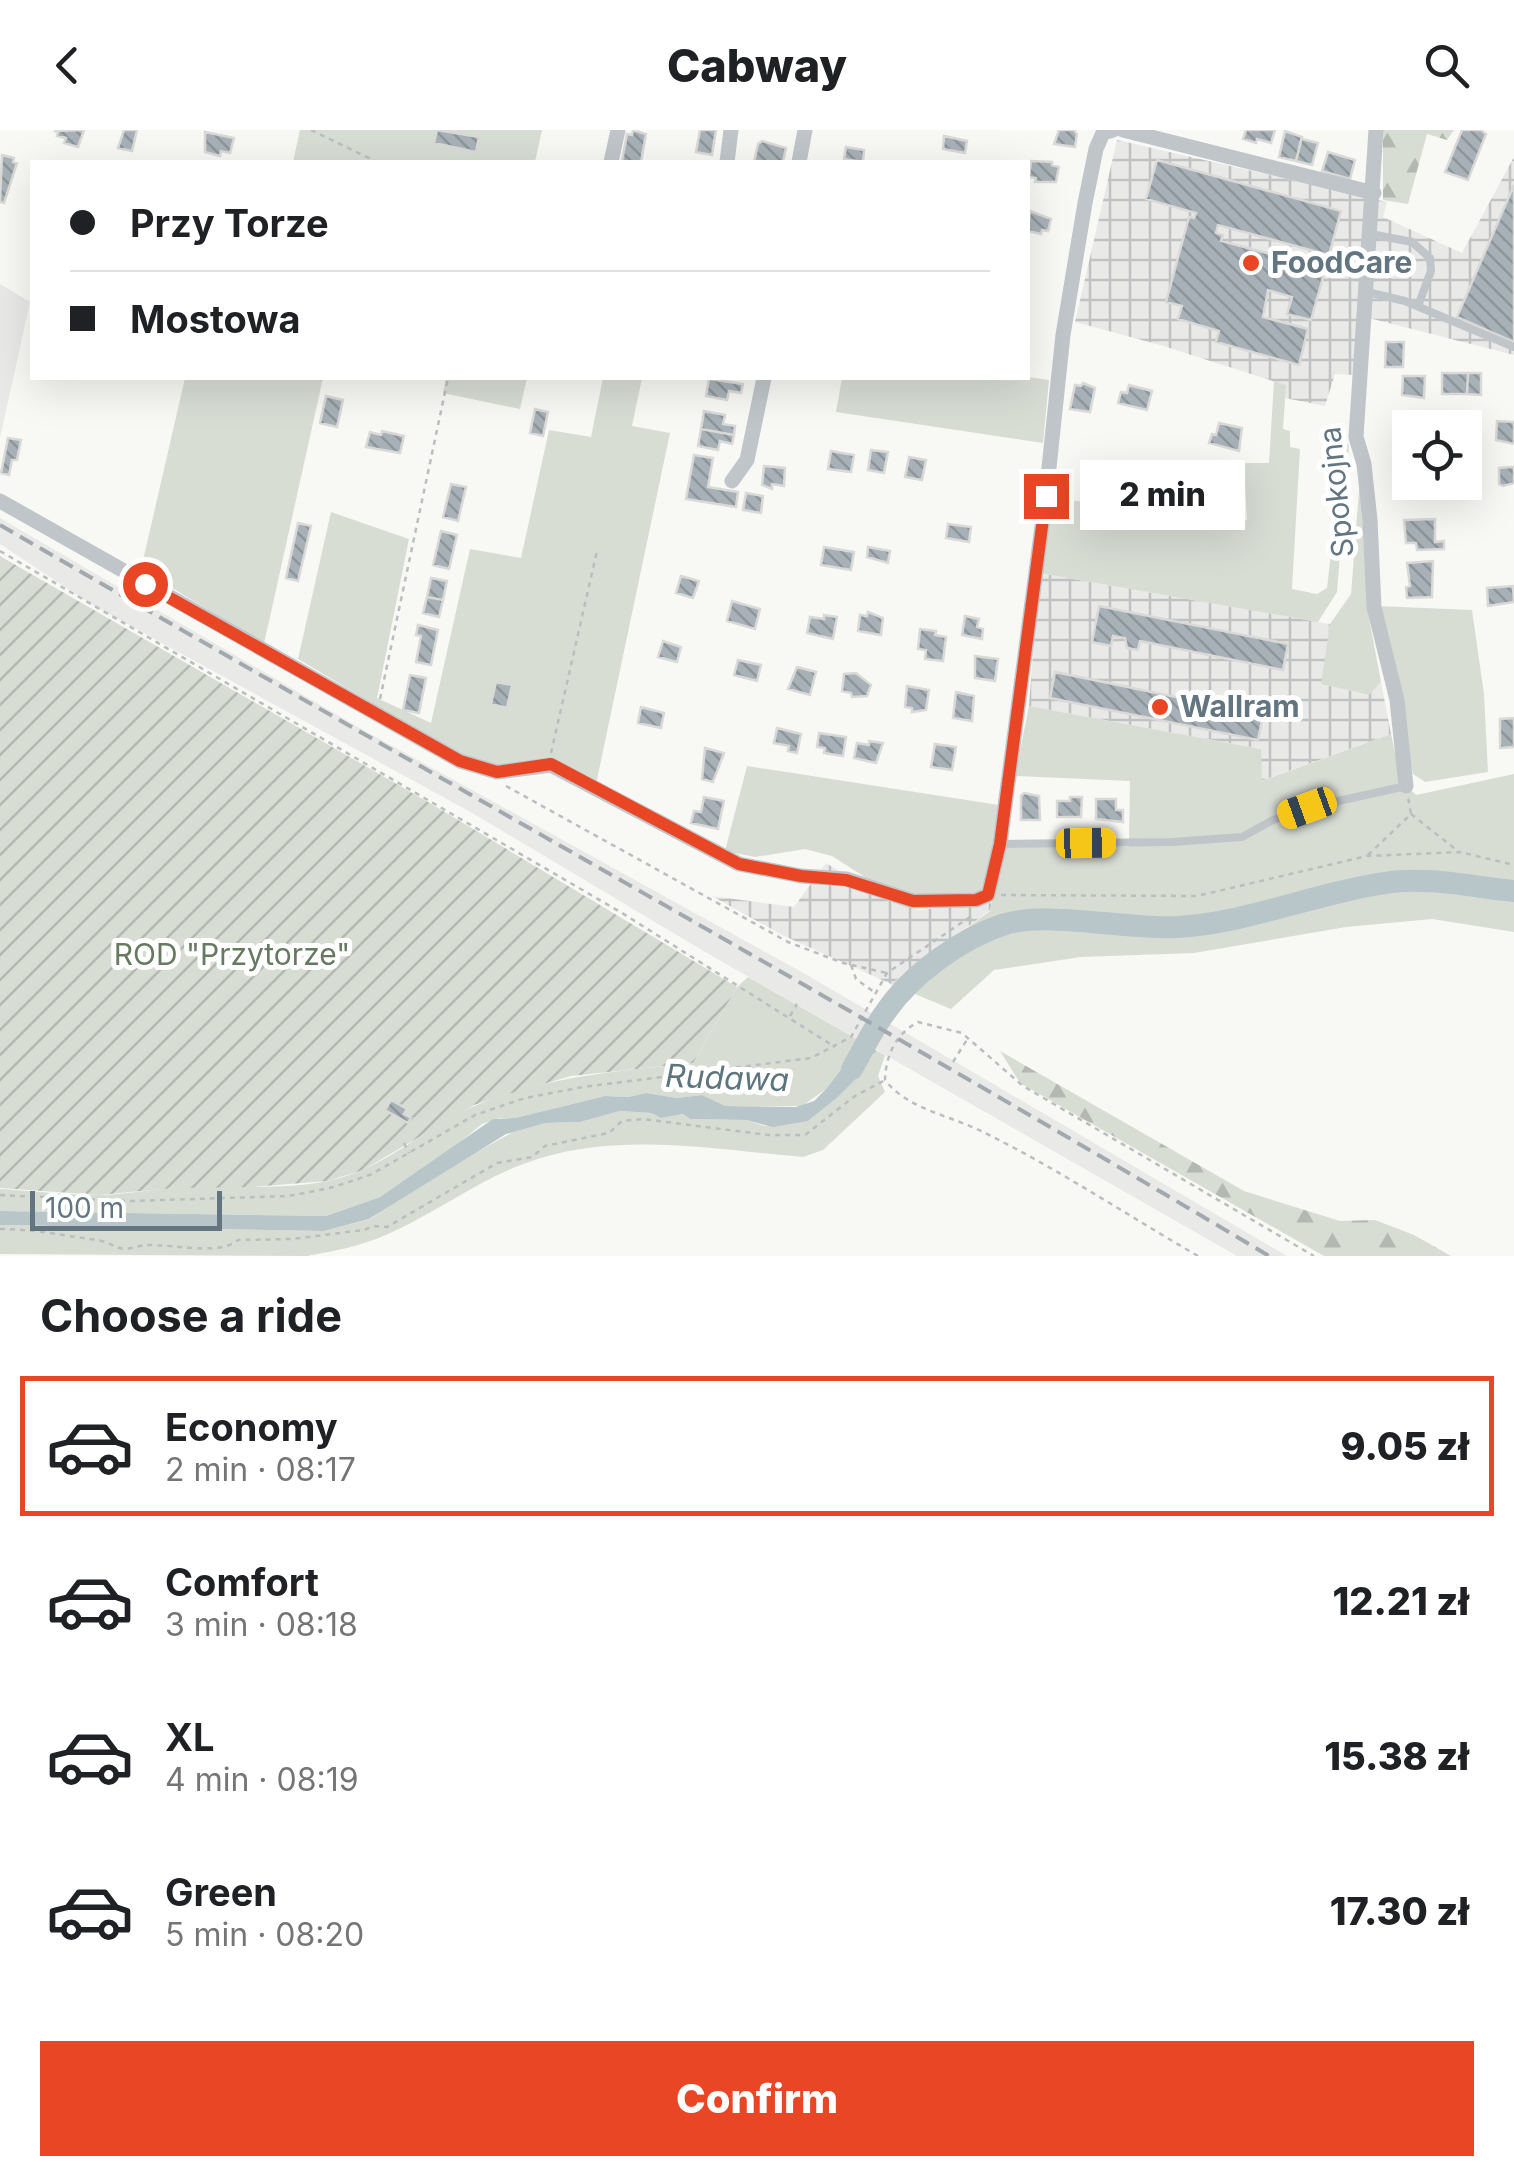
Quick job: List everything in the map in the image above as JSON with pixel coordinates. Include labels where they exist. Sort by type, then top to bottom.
[{"type":"street","points":[[611,160],[618,130]]},
{"type":"street","points":[[727,160],[731,130]]},
{"type":"street","points":[[799,160],[804,130]]},
{"type":"street","points":[[0,501],[460,761],[497,772],[551,764],[739,864],[846,880],[913,901],[976,900],[988,895],[1000,844],[1063,334],[1096,149],[1103,133],[1114,130]]},
{"type":"street","points":[[1123,130],[1374,192]]},
{"type":"street","name":"Spokojna","points":[[1376,130],[1356,437],[1364,464],[1370,520],[1374,606],[1397,700],[1406,786]]},
{"type":"street","points":[[732,481],[747,460],[764,380]]},
{"type":"lane","points":[[1371,234],[1412,242],[1430,258],[1432,271],[1418,306]]},
{"type":"lane","points":[[1367,292],[1418,306],[1514,348]]},
{"type":"lane","points":[[1000,844],[1242,837],[1307,808],[1406,786]]},
{"type":"path","points":[[311,130],[373,160]]},
{"type":"path","points":[[377,715],[448,380]]},
{"type":"path","points":[[0,551],[452,813],[836,1047]]},
{"type":"path","points":[[551,764],[596,551]]},
{"type":"path","points":[[486,769],[495,780],[788,942],[851,965],[887,973]]},
{"type":"path","points":[[1406,786],[1412,814],[1460,852]]},
{"type":"path","points":[[1367,856],[1412,814]]},
{"type":"path","points":[[0,1194],[131,1200],[289,1196],[334,1188],[372,1174],[475,1115],[524,1098],[812,1058],[851,1037],[887,973],[967,920],[988,895],[1197,896],[1367,856],[1460,852],[1514,865]]},
{"type":"path","points":[[851,965],[856,978],[875,992]]},
{"type":"path","points":[[790,1016],[797,1004]]},
{"type":"path","points":[[885,1080],[886,1064],[902,1031],[918,1022],[962,1033],[1023,1086],[1314,1256]]},
{"type":"path","points":[[953,1062],[968,1038]]},
{"type":"path","points":[[0,1228],[108,1242],[126,1249],[150,1244],[177,1248],[193,1245],[203,1249],[229,1248],[238,1240],[292,1239],[387,1227],[497,1163],[532,1157],[545,1146],[609,1133],[622,1121],[642,1119],[768,1135],[805,1135],[854,1096],[885,1080]]},
{"type":"path","points":[[885,1080],[904,1097],[985,1132],[1198,1256]]},
{"type":"path","points":[[404,1143],[410,1154]]},
{"type":"shaded area","points":[[1117,140],[1387,202],[1383,217],[1462,253],[1514,157],[1514,355],[1361,316],[1353,375],[1335,374],[1325,406],[1285,398],[1285,385],[1075,322]]},
{"type":"shaded area","points":[[0,284],[30,302],[0,438]]},
{"type":"shaded area","points":[[0,518],[358,727],[807,975],[1287,1256],[1237,1256],[712,956],[474,814],[89,603],[0,544]]},
{"type":"shaded area","points":[[1039,573],[1330,624],[1322,684],[1368,695],[1381,682],[1391,734],[1261,781],[1261,749],[1029,706]]},
{"type":"shaded area","points":[[826,863],[887,900],[918,910],[992,903],[990,910],[891,984],[782,935],[712,896],[794,907]]},
{"type":"shaded area","points":[[862,1042],[877,1051],[866,1059],[854,1081],[808,1121],[773,1127],[746,1120],[690,1119],[683,1114],[661,1118],[651,1113],[620,1111],[580,1122],[546,1123],[506,1134],[369,1219],[324,1231],[0,1225],[0,1211],[326,1216],[380,1197],[493,1119],[515,1118],[605,1096],[646,1093],[677,1098],[702,1095],[725,1106],[796,1107],[814,1101]]},
{"type":"green space","points":[[300,130],[542,130],[535,160],[293,160]]},
{"type":"green space","points":[[1383,130],[1454,130],[1447,140],[1427,134],[1408,204],[1383,200]]},
{"type":"green space","points":[[185,380],[323,380],[264,644],[141,569]]},
{"type":"green space","points":[[446,380],[527,380],[520,409],[443,393]]},
{"type":"green space","points":[[603,380],[642,380],[632,426],[670,433],[595,789],[548,769],[496,770],[470,761],[298,659],[331,512],[409,539],[377,698],[431,723],[470,549],[521,558],[549,430],[591,437]]},
{"type":"green space","points":[[842,380],[1049,380],[1043,443],[836,412]]},
{"type":"green space","points":[[1274,381],[1286,385],[1283,429],[1290,431],[1290,447],[1300,449],[1292,589],[1317,594],[1327,588],[1344,441],[1349,445],[1337,592],[1318,622],[1039,573],[1050,498],[1247,520],[1244,463],[1269,463]]},
{"type":"green space","points":[[1361,465],[1368,613],[1381,682],[1369,695],[1321,684],[1330,624],[1351,594]]},
{"type":"green space","name":"ROD \"Przytorze\"","points":[[0,556],[428,802],[737,987],[693,1063],[571,1076],[508,1094],[474,1105],[363,1170],[328,1181],[99,1195],[0,1188]]},
{"type":"green space","points":[[1377,606],[1472,610],[1484,694],[1488,772],[1425,782],[1413,774]]},
{"type":"green space","points":[[1029,706],[1261,749],[1262,781],[1391,734],[1401,781],[1416,795],[1514,774],[1514,932],[1432,919],[1346,927],[1194,953],[1081,957],[994,970],[951,1009],[891,984],[990,911],[1005,846],[1129,847],[1130,781],[1015,776]]},
{"type":"green space","points":[[747,766],[999,805],[985,893],[939,903],[868,879],[832,856],[805,849],[755,857],[725,851]]},
{"type":"green space","points":[[748,977],[862,1042],[826,1089],[802,1106],[724,1106],[702,1095],[677,1098],[646,1093],[605,1096],[515,1118],[499,1118],[482,1124],[380,1197],[326,1216],[0,1211],[0,1189],[109,1195],[194,1187],[290,1186],[349,1175],[388,1157],[458,1114],[503,1095],[584,1076],[693,1063],[737,987]]},
{"type":"green space","points":[[877,1051],[885,1055],[878,1076],[885,1092],[823,1150],[803,1157],[662,1145],[592,1147],[523,1164],[378,1238],[307,1256],[0,1254],[0,1225],[324,1231],[370,1219],[442,1171],[513,1132],[546,1123],[580,1122],[620,1111],[651,1113],[661,1118],[683,1114],[690,1119],[746,1120],[765,1126],[808,1121],[854,1081],[866,1059]]},
{"type":"green space","points":[[1000,1051],[1244,1191],[1340,1221],[1375,1220],[1414,1235],[1451,1256],[1324,1256],[1020,1083]]},
{"type":"building","points":[[84,130],[78,147],[64,143],[66,138],[54,131]]},
{"type":"building","points":[[124,130],[137,130],[132,151],[118,148]]},
{"type":"building","points":[[437,130],[479,137],[476,152],[434,143]]},
{"type":"building","points":[[633,130],[646,134],[641,160],[622,160],[627,134],[632,135]]},
{"type":"building","points":[[700,130],[716,130],[712,155],[696,152]]},
{"type":"building","points":[[1059,130],[1074,130],[1075,147],[1054,144]]},
{"type":"building","points":[[1246,130],[1275,130],[1271,143],[1257,139],[1256,143],[1243,139]]},
{"type":"building","points":[[1462,130],[1481,130],[1486,134],[1468,180],[1445,172]]},
{"type":"building","points":[[1285,131],[1302,137],[1296,161],[1279,157]]},
{"type":"building","points":[[205,132],[234,138],[230,153],[221,151],[220,156],[205,152]]},
{"type":"building","points":[[944,136],[967,141],[965,153],[943,149]]},
{"type":"building","points":[[1302,136],[1318,143],[1312,165],[1296,161]]},
{"type":"building","points":[[762,141],[786,148],[783,160],[754,160]]},
{"type":"building","points":[[846,147],[864,150],[863,160],[844,159]]},
{"type":"building","points":[[1328,152],[1355,160],[1350,179],[1322,171]]},
{"type":"building","points":[[2,155],[17,163],[4,203],[0,202]]},
{"type":"building","name":"FoodCare","points":[[1157,160],[1341,211],[1329,255],[1218,225],[1216,233],[1223,235],[1221,241],[1301,262],[1303,256],[1327,263],[1311,320],[1287,314],[1292,297],[1268,290],[1263,317],[1308,329],[1299,365],[1216,342],[1219,331],[1178,319],[1182,306],[1166,302],[1189,217],[1194,218],[1196,213],[1146,199]]},
{"type":"building","points":[[1031,161],[1052,162],[1059,167],[1056,182],[1035,182]]},
{"type":"building","points":[[1514,185],[1514,342],[1457,317]]},
{"type":"building","points":[[1030,211],[1051,219],[1048,231],[1042,230],[1041,234],[1030,231]]},
{"type":"building","points":[[1386,342],[1404,342],[1403,367],[1385,367]]},
{"type":"building","points":[[1442,373],[1468,373],[1467,394],[1442,394]]},
{"type":"building","points":[[1468,373],[1481,373],[1481,395],[1467,394]]},
{"type":"building","points":[[1403,376],[1425,376],[1424,398],[1402,395]]},
{"type":"building","points":[[709,380],[743,384],[741,393],[729,391],[727,400],[706,396]]},
{"type":"building","points":[[1083,383],[1095,388],[1090,412],[1070,409],[1075,385]]},
{"type":"building","points":[[1129,385],[1152,391],[1147,410],[1118,403],[1121,392],[1127,393]]},
{"type":"building","points":[[326,396],[343,400],[337,427],[320,423]]},
{"type":"building","points":[[535,409],[548,412],[543,436],[530,433]]},
{"type":"building","points":[[704,411],[725,415],[723,424],[735,426],[734,435],[701,429]]},
{"type":"building","points":[[1497,421],[1514,422],[1514,444],[1496,440]]},
{"type":"building","points":[[1219,423],[1242,428],[1239,451],[1209,443]]},
{"type":"building","points":[[701,429],[734,435],[732,444],[720,441],[718,450],[698,446]]},
{"type":"building","points":[[382,431],[404,436],[400,453],[366,447],[370,432],[381,435]]},
{"type":"building","points":[[8,438],[21,440],[9,475],[1,473]]},
{"type":"building","points":[[871,450],[888,452],[884,473],[868,470]]},
{"type":"building","points":[[831,451],[854,455],[851,472],[828,469]]},
{"type":"building","points":[[694,455],[713,458],[708,487],[738,492],[736,507],[686,499]]},
{"type":"building","points":[[909,457],[926,460],[922,480],[905,477]]},
{"type":"building","points":[[764,466],[785,468],[784,486],[772,484],[772,489],[762,485]]},
{"type":"building","points":[[1514,467],[1514,483],[1499,484],[1499,468]]},
{"type":"building","points":[[1137,474],[1157,474],[1157,478],[1163,478],[1163,491],[1137,491]]},
{"type":"building","points":[[1205,477],[1205,494],[1175,494],[1175,478]]},
{"type":"building","points":[[451,484],[466,487],[458,521],[443,517]]},
{"type":"building","points":[[746,493],[763,496],[761,513],[743,510]]},
{"type":"building","points":[[1435,519],[1435,542],[1444,541],[1444,549],[1417,550],[1416,543],[1406,543],[1404,520]]},
{"type":"building","points":[[298,523],[311,526],[298,581],[286,578]]},
{"type":"building","points":[[948,524],[971,527],[969,542],[946,538]]},
{"type":"building","points":[[441,531],[457,535],[449,569],[433,565]]},
{"type":"building","points":[[824,547],[854,552],[851,570],[821,565]]},
{"type":"building","points":[[868,547],[890,551],[888,563],[867,557]]},
{"type":"building","points":[[1433,561],[1432,597],[1407,598],[1407,563]]},
{"type":"building","points":[[681,576],[699,581],[693,598],[676,593]]},
{"type":"building","points":[[431,578],[447,581],[443,600],[427,597]]},
{"type":"building","points":[[1513,586],[1514,602],[1488,606],[1487,588]]},
{"type":"building","points":[[427,597],[443,600],[439,617],[423,613]]},
{"type":"building","points":[[732,601],[760,609],[755,629],[727,621]]},
{"type":"building","name":"Wallram","points":[[1099,606],[1288,644],[1283,670],[1140,641],[1138,650],[1127,648],[1125,638],[1113,636],[1111,646],[1092,642]]},
{"type":"building","points":[[868,612],[883,618],[881,635],[858,631],[860,615],[867,616]]},
{"type":"building","points":[[824,615],[837,617],[833,639],[807,633],[810,617],[824,619]]},
{"type":"building","points":[[965,616],[979,619],[977,627],[983,629],[982,639],[962,635]]},
{"type":"building","points":[[418,625],[438,630],[431,665],[416,662],[421,636],[416,635]]},
{"type":"building","points":[[920,629],[946,637],[943,661],[925,659],[926,650],[918,649]]},
{"type":"building","points":[[663,641],[681,647],[677,662],[658,657]]},
{"type":"building","points":[[975,656],[998,659],[995,681],[975,678]]},
{"type":"building","points":[[738,660],[761,665],[757,681],[734,675]]},
{"type":"building","points":[[797,667],[816,672],[810,695],[788,689]]},
{"type":"building","name":"Wallram","points":[[1055,672],[1263,715],[1258,740],[1050,698]]},
{"type":"building","points":[[856,673],[871,685],[867,696],[852,697],[842,691],[844,674]]},
{"type":"building","points":[[410,675],[426,678],[419,713],[403,710]]},
{"type":"building","points":[[496,682],[512,685],[507,708],[491,704]]},
{"type":"building","points":[[907,686],[929,690],[926,710],[912,712],[912,708],[905,707]]},
{"type":"building","points":[[956,692],[974,696],[972,721],[953,718]]},
{"type":"building","points":[[641,707],[664,713],[661,728],[638,723]]},
{"type":"building","points":[[1514,718],[1514,747],[1500,748],[1500,719]]},
{"type":"building","points":[[777,728],[801,734],[797,753],[788,751],[789,746],[774,743]]},
{"type":"building","points":[[819,733],[846,737],[843,756],[824,753],[825,748],[817,747]]},
{"type":"building","points":[[869,741],[883,743],[876,763],[854,758],[857,743],[869,745]]},
{"type":"building","points":[[935,744],[956,747],[952,770],[931,767]]},
{"type":"building","points":[[705,748],[724,753],[713,782],[702,779]]},
{"type":"building","points":[[1024,793],[1039,796],[1040,820],[1021,820]]},
{"type":"building","points":[[704,797],[724,801],[718,829],[691,823],[694,811],[701,812]]},
{"type":"building","points":[[1070,797],[1082,797],[1081,817],[1057,817],[1057,801],[1070,801]]},
{"type":"building","points":[[1096,799],[1116,799],[1116,810],[1123,810],[1123,822],[1096,819]]},
{"type":"building","points":[[391,1100],[407,1109],[404,1114],[411,1118],[408,1123],[385,1110]]},
{"type":"waterway","name":"Rudawa","points":[[852,1069],[882,1017],[910,984],[954,949],[1002,925],[1041,919],[1177,927],[1256,914],[1401,881],[1514,891]]},
{"type":"railway","points":[[0,525],[1269,1256]]},
{"type":"place","name":"FoodCare","points":[[1251,263]]},
{"type":"place","name":"Wallram","points":[[1160,707]]},
{"type":"route","points":[[145,584],[460,761],[497,772],[551,764],[739,864],[846,880],[913,901],[976,900],[988,895],[1000,844],[1046,496]]}]
